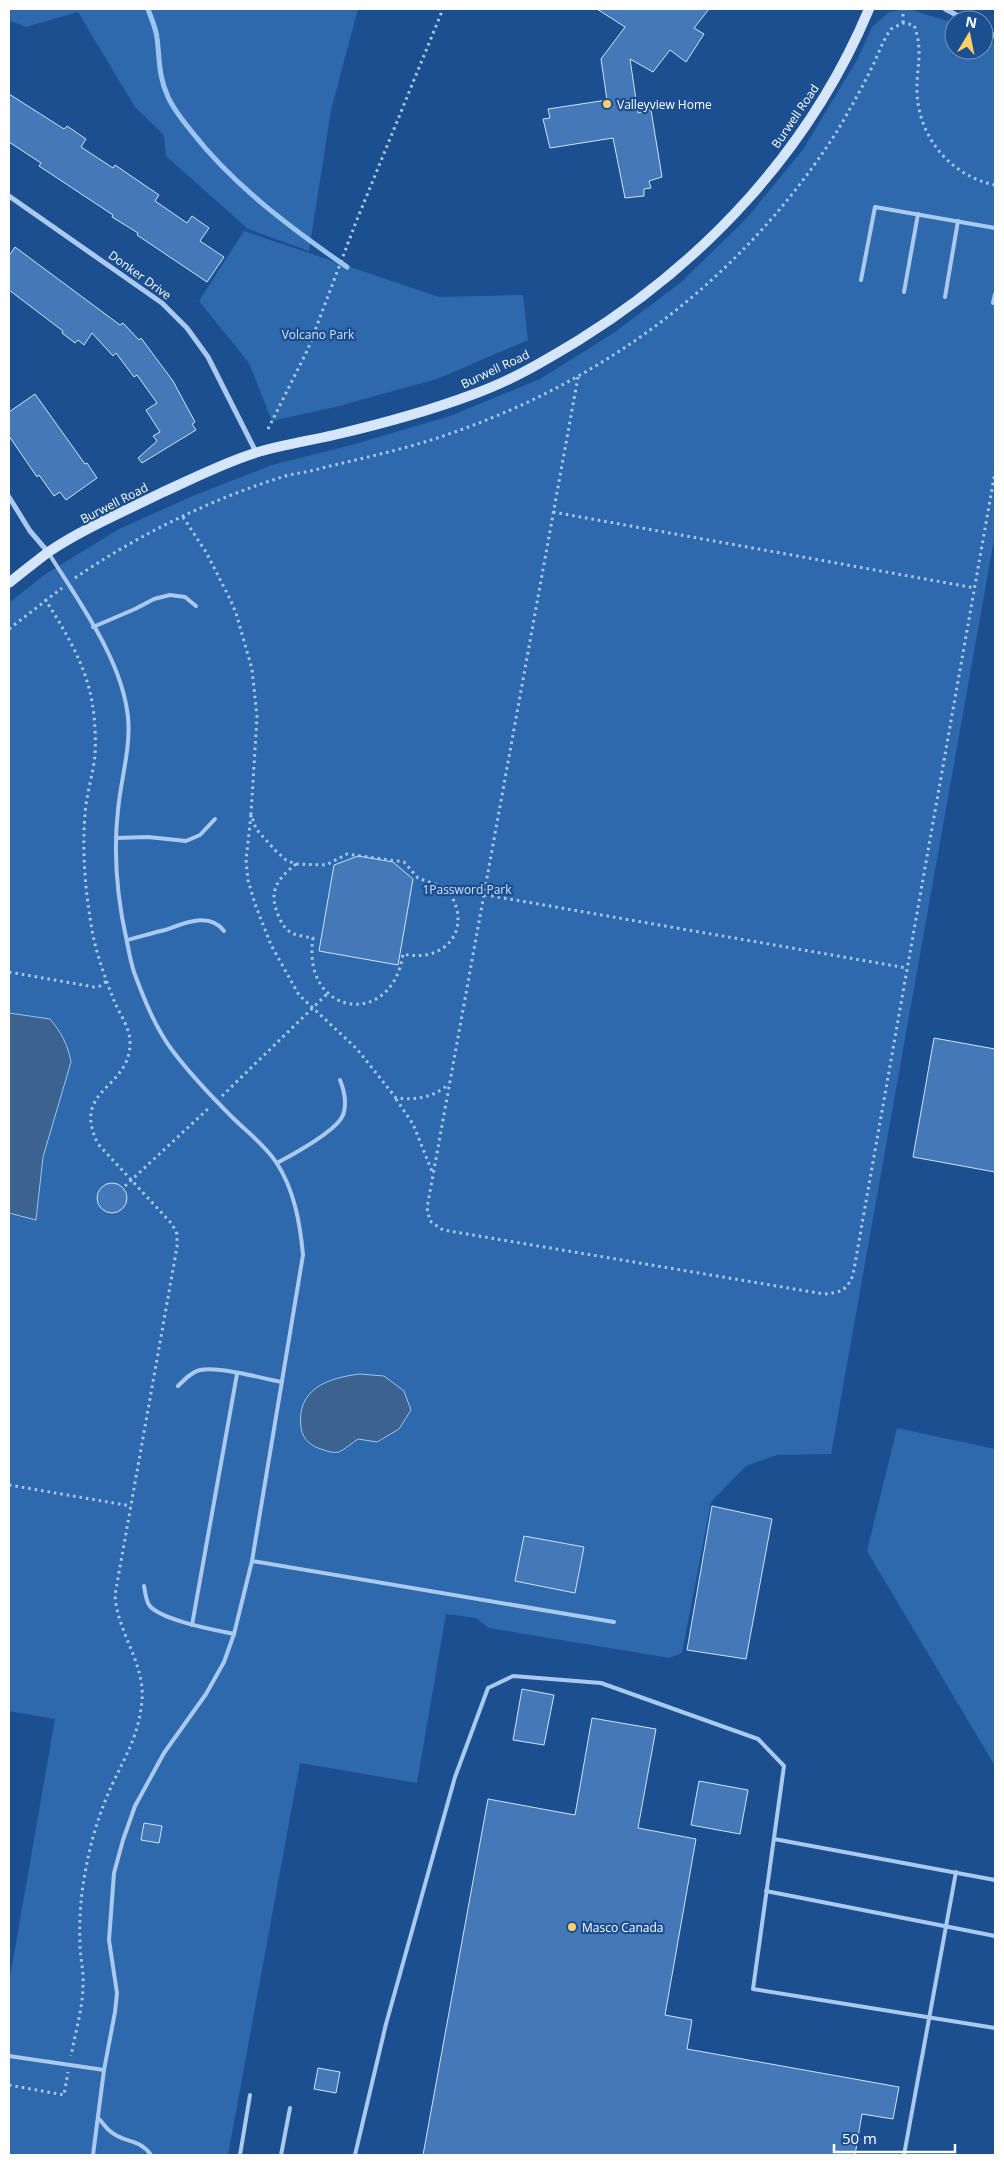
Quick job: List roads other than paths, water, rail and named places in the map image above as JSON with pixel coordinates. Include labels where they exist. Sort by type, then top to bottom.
[{"type":"main road","name":"Burwell Road","points":[[9,583],[48,552],[196,477],[256,453],[421,412],[477,393],[552,356],[614,318],[705,245],[741,208],[774,168],[819,106],[859,32],[869,9]]},
{"type":"street","name":"Donker Drive","points":[[9,196],[162,303],[187,328],[208,358],[256,453]]},
{"type":"street","points":[[9,497],[30,531],[48,552]]},
{"type":"lane","points":[[861,280],[875,207],[995,228]]},
{"type":"lane","points":[[904,292],[918,214]]},
{"type":"lane","points":[[945,297],[958,221]]},
{"type":"lane","points":[[994,303],[995,294]]},
{"type":"lane","points":[[48,552],[114,663],[128,714],[128,750],[118,810],[116,838],[117,889],[133,970],[154,1020],[172,1049],[216,1102],[277,1163],[286,1180],[297,1210],[304,1254],[252,1561],[234,1634],[224,1662],[206,1694],[152,1773],[135,1806],[114,1873],[109,1940],[117,1993],[104,2070],[93,2155]]},
{"type":"lane","points":[[93,626],[135,610],[154,599],[170,595],[185,597],[196,606]]},
{"type":"lane","points":[[116,838],[148,837],[186,842],[200,835],[215,819]]},
{"type":"lane","points":[[127,940],[197,920],[211,922],[221,927],[224,931]]},
{"type":"lane","points":[[277,1163],[315,1141],[332,1128],[343,1116],[345,1097],[340,1080]]},
{"type":"lane","points":[[178,1386],[198,1370],[212,1369],[282,1382]]},
{"type":"lane","points":[[192,1625],[236,1374]]},
{"type":"lane","points":[[252,1561],[614,1622]]},
{"type":"lane","points":[[144,1586],[149,1605],[156,1611],[192,1625],[234,1634]]},
{"type":"lane","points":[[355,2155],[386,2024],[455,1777],[488,1688],[513,1676],[601,1683],[758,1739],[784,1766],[753,1989],[995,2028]]},
{"type":"lane","points":[[774,1840],[995,1880]]},
{"type":"lane","points":[[904,2155],[931,2017],[956,1872]]},
{"type":"lane","points":[[766,1891],[995,1936]]},
{"type":"lane","points":[[9,2056],[104,2070]]},
{"type":"lane","points":[[240,2155],[250,2095]]},
{"type":"lane","points":[[281,2155],[290,2108]]},
{"type":"lane","points":[[99,2119],[110,2131],[119,2137],[138,2142],[151,2155]]},
{"type":"waterway","points":[[148,9],[155,27],[162,81],[170,102],[182,120],[208,152],[264,205],[347,267]]},
{"type":"place","name":"Valleyview Home","points":[[607,104]]},
{"type":"place","name":"Masco Canada","points":[[572,1927]]},
{"type":"park label","name":"Volcano Park","points":[[318,334]]},
{"type":"park label","name":"1Password Park","points":[[467,889]]}]
